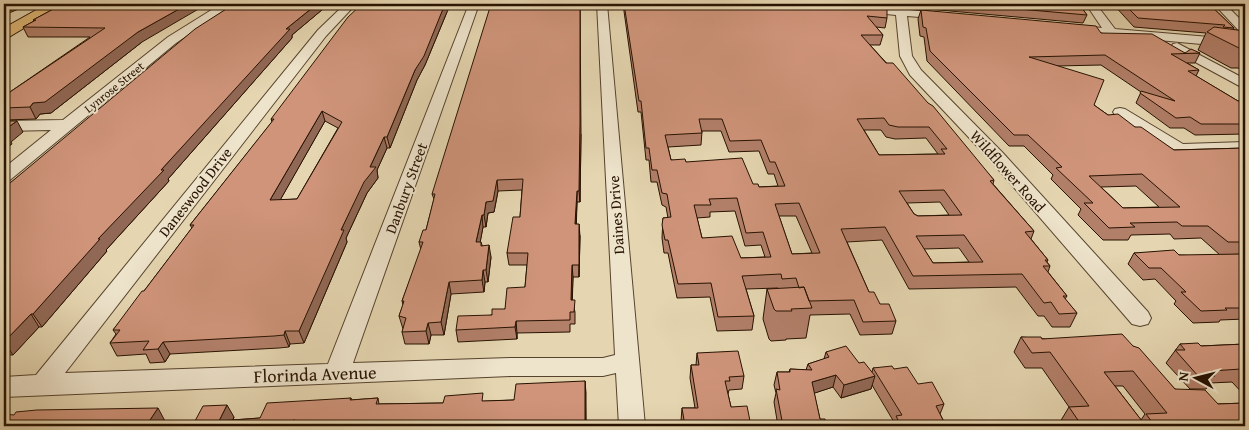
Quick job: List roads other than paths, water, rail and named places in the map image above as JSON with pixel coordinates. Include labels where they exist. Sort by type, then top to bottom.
[{"type":"main road","points":[[4,25],[42,4]]},
{"type":"main road","points":[[4,34],[57,4]]},
{"type":"street","name":"Lynrose Street","points":[[4,176],[172,40],[228,4]]},
{"type":"street","name":"Daneswood Drive","points":[[42,384],[322,33],[351,4]]},
{"type":"street","name":"Danbury Street","points":[[338,373],[474,4]]},
{"type":"street","name":"Daines Drive","points":[[602,4],[632,426]]},
{"type":"street","points":[[816,4],[958,18]]},
{"type":"street","points":[[1091,4],[1111,32]]},
{"type":"street","points":[[1219,4],[1245,30]]},
{"type":"street","name":"Wildflower Road","points":[[901,12],[906,56],[915,72],[997,157],[1140,318]]},
{"type":"street","points":[[1059,28],[1245,44]]},
{"type":"street","points":[[1159,37],[1245,85]]},
{"type":"street","points":[[1120,112],[1180,149],[1245,147]]},
{"type":"street","points":[[4,126],[66,125]]},
{"type":"street","name":"Florinda Avenue","points":[[4,387],[338,373],[603,366],[627,361]]}]
